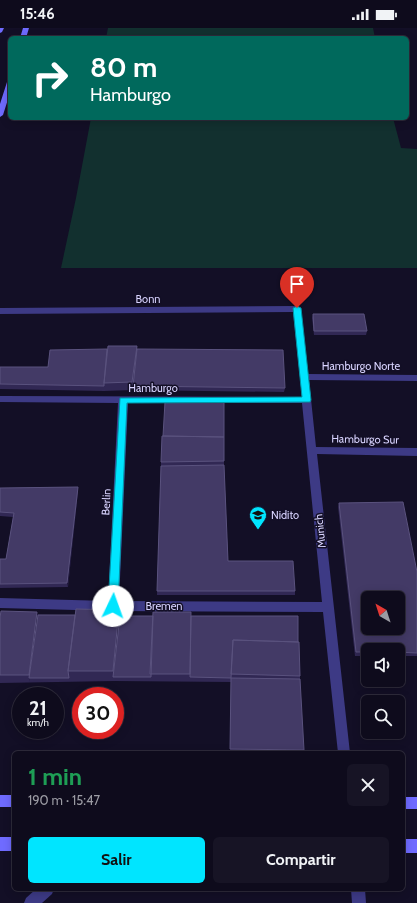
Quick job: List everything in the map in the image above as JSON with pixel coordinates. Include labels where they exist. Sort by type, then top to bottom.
[{"type":"main road","points":[[0,115],[3,95],[8,86]]},
{"type":"main road","points":[[0,801],[12,801]]},
{"type":"main road","points":[[405,803],[417,803]]},
{"type":"main road","points":[[0,844],[12,844]]},
{"type":"main road","points":[[405,846],[417,846]]},
{"type":"street","name":"Bonn","points":[[0,311],[297,308]]},
{"type":"street","name":"Munich","points":[[297,308],[344,751]]},
{"type":"street","name":"Hamburgo Norte","points":[[304,378],[417,378]]},
{"type":"street","name":"Hamburgo","points":[[0,399],[307,400]]},
{"type":"street","name":"Berlin","points":[[113,606],[123,400]]},
{"type":"street","name":"Hamburgo Sur","points":[[312,450],[417,452]]},
{"type":"street","name":"Bremen","points":[[0,602],[113,606],[328,607]]},
{"type":"street","points":[[31,903],[45,891]]},
{"type":"street","points":[[358,891],[359,903]]},
{"type":"green space","points":[[108,28],[373,28],[375,36],[106,36]]},
{"type":"green space","points":[[91,120],[394,120],[401,148],[417,149],[417,268],[61,268]]},
{"type":"building","points":[[313,314],[364,314],[367,331],[314,331]]},
{"type":"building","points":[[108,346],[137,346],[132,382],[104,383]]},
{"type":"building","points":[[107,349],[104,386],[0,384],[0,367],[48,367],[50,350]]},
{"type":"building","points":[[137,349],[283,350],[285,388],[133,386]]},
{"type":"building","points":[[224,401],[224,437],[163,436],[165,402]]},
{"type":"building","points":[[162,436],[224,437],[224,461],[161,462]]},
{"type":"building","points":[[224,465],[228,561],[293,561],[295,591],[157,591],[161,466]]},
{"type":"building","points":[[78,487],[67,583],[0,584],[0,559],[6,559],[14,513],[0,512],[0,488]]},
{"type":"building","points":[[403,502],[417,572],[417,653],[405,652],[405,643],[361,643],[361,652],[356,652],[339,503]]},
{"type":"building","points":[[76,609],[119,610],[113,671],[68,671]]},
{"type":"building","points":[[1,611],[37,612],[29,675],[0,675]]},
{"type":"building","points":[[153,612],[191,612],[190,674],[150,674]]},
{"type":"building","points":[[38,615],[75,615],[68,671],[69,678],[29,678]]},
{"type":"building","points":[[120,616],[153,616],[151,677],[113,677]]},
{"type":"building","points":[[191,616],[298,616],[298,642],[233,640],[231,678],[190,677]]},
{"type":"building","points":[[233,640],[299,642],[300,676],[231,674]]},
{"type":"building","points":[[231,678],[300,679],[304,750],[230,749]]},
{"type":"place","name":"Nidito","points":[[258,530]]},
{"type":"route","points":[[113,606],[123,400],[307,400],[297,308]]}]
